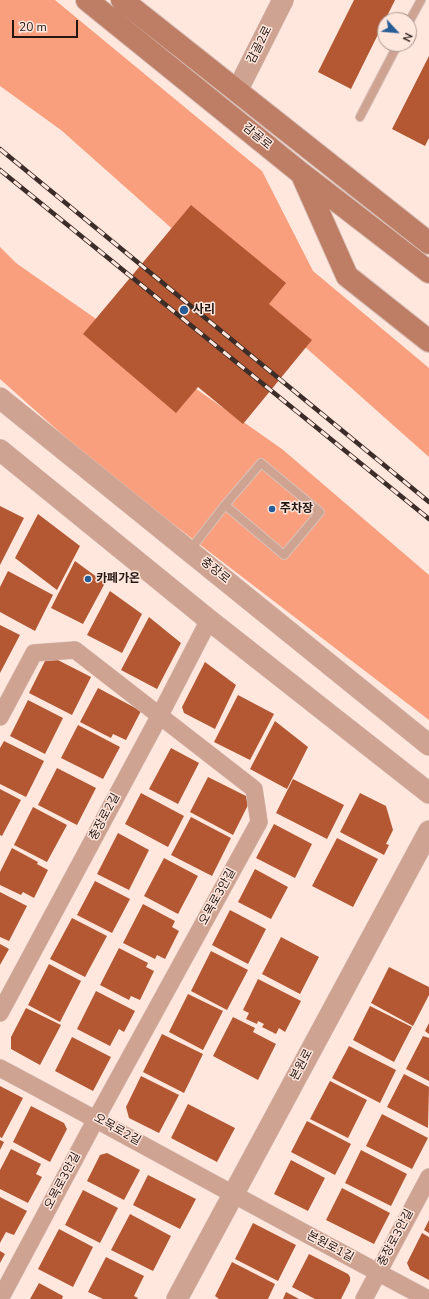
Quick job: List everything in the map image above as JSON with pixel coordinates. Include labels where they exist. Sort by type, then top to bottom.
[{"type":"main road","name":"감골로","points":[[87,0],[302,174],[429,272]]},
{"type":"main road","name":"감골로","points":[[122,0],[429,243]]},
{"type":"main road","points":[[302,174],[347,276],[429,340]]},
{"type":"street","name":"감골2로","points":[[237,91],[282,0]]},
{"type":"street","name":"충장로","points":[[0,398],[190,550],[429,745]]},
{"type":"street","points":[[0,450],[209,620],[429,793]]},
{"type":"street","name":"충장로2길","points":[[0,1013],[160,716],[209,620]]},
{"type":"street","name":"오목로3안길","points":[[0,717],[34,654],[75,650],[254,789],[259,822],[96,1119],[0,1299]]},
{"type":"street","name":"본원로","points":[[177,1299],[232,1194],[429,831]]},
{"type":"street","name":"오목로2길","points":[[0,1068],[232,1194]]},
{"type":"street","name":"충장로3안길","points":[[364,1299],[429,1177]]},
{"type":"street","name":"본원로1길","points":[[232,1194],[428,1299]]},
{"type":"lane","points":[[414,12],[421,0]]},
{"type":"lane","points":[[360,117],[394,52]]},
{"type":"lane","points":[[190,550],[225,505],[261,463],[320,512],[284,555],[225,505]]},
{"type":"shaded area","points":[[0,0],[55,0],[262,171],[313,271],[429,368],[429,457],[61,130],[0,86]]},
{"type":"shaded area","points":[[0,247],[16,263],[282,449],[429,575],[429,720],[100,468],[0,379]]},
{"type":"building","points":[[354,0],[395,0],[389,12],[377,12],[377,36],[351,89],[318,72]]},
{"type":"building","points":[[429,56],[429,138],[425,146],[392,129]]},
{"type":"building","points":[[191,205],[286,283],[269,304],[312,340],[243,424],[198,387],[176,413],[83,334]]},
{"type":"building","points":[[0,506],[24,518],[0,565]]},
{"type":"building","points":[[38,514],[80,546],[57,590],[15,558]]},
{"type":"building","points":[[75,561],[105,583],[83,624],[51,608]]},
{"type":"building","points":[[8,571],[53,595],[35,631],[0,612],[0,587]]},
{"type":"building","points":[[110,591],[142,614],[122,653],[87,635]]},
{"type":"building","points":[[149,617],[181,643],[157,689],[121,670]]},
{"type":"building","points":[[0,625],[20,635],[0,673]]},
{"type":"building","points":[[48,655],[91,677],[72,715],[29,693]]},
{"type":"building","points":[[205,662],[236,685],[215,729],[184,713],[182,707]]},
{"type":"building","points":[[98,688],[141,711],[126,740],[113,734],[111,738],[80,722]]},
{"type":"building","points":[[238,695],[274,714],[250,760],[214,742]]},
{"type":"building","points":[[28,700],[63,718],[45,754],[10,736]]},
{"type":"building","points":[[275,721],[308,747],[287,789],[250,769]]},
{"type":"building","points":[[78,725],[120,747],[103,779],[61,758]]},
{"type":"building","points":[[4,741],[44,761],[26,797],[0,784],[0,748]]},
{"type":"building","points":[[171,748],[199,763],[178,804],[149,789]]},
{"type":"building","points":[[57,768],[96,788],[77,825],[38,805]]},
{"type":"building","points":[[208,777],[246,796],[248,805],[233,835],[190,812]]},
{"type":"building","points":[[293,779],[344,805],[327,839],[276,813]]},
{"type":"building","points":[[0,789],[21,800],[2,836],[0,835]]},
{"type":"building","points":[[141,793],[184,816],[168,847],[125,824]]},
{"type":"building","points":[[360,793],[386,806],[393,830],[386,844],[389,845],[384,855],[340,832]]},
{"type":"building","points":[[33,807],[67,825],[47,862],[14,845]]},
{"type":"building","points":[[191,817],[231,838],[212,876],[171,855]]},
{"type":"building","points":[[274,824],[312,844],[295,878],[256,858]]},
{"type":"building","points":[[118,833],[149,850],[129,890],[97,874]]},
{"type":"building","points":[[337,838],[378,859],[353,907],[312,886]]},
{"type":"building","points":[[12,848],[38,862],[37,864],[48,870],[34,898],[23,892],[21,895],[0,885],[0,872]]},
{"type":"building","points":[[164,858],[198,876],[178,914],[144,896]]},
{"type":"building","points":[[255,869],[288,887],[271,919],[238,902]]},
{"type":"building","points":[[95,881],[130,899],[112,933],[77,915]]},
{"type":"building","points":[[0,892],[27,906],[9,941],[0,937]]},
{"type":"building","points":[[143,904],[175,921],[172,927],[179,931],[165,959],[157,955],[155,959],[123,943]]},
{"type":"building","points":[[230,910],[266,929],[248,964],[212,945]]},
{"type":"building","points":[[72,918],[107,936],[85,977],[50,959]]},
{"type":"building","points":[[281,937],[319,957],[300,994],[262,974]]},
{"type":"building","points":[[0,944],[9,949],[0,965]]},
{"type":"building","points":[[119,948],[148,963],[146,967],[154,971],[140,1000],[131,996],[129,1000],[100,985]]},
{"type":"building","points":[[211,951],[248,970],[227,1010],[191,991]]},
{"type":"building","points":[[49,964],[81,981],[60,1022],[28,1005]]},
{"type":"building","points":[[389,967],[429,987],[429,995],[413,1026],[371,1003]]},
{"type":"building","points":[[258,979],[301,1001],[285,1032],[279,1028],[276,1034],[262,1027],[264,1024],[258,1021],[257,1024],[246,1019],[249,1013],[243,1010]]},
{"type":"building","points":[[96,991],[135,1011],[124,1032],[119,1029],[110,1046],[77,1029]]},
{"type":"building","points":[[188,994],[223,1011],[203,1050],[169,1032]]},
{"type":"building","points":[[370,1006],[412,1027],[394,1062],[353,1040]]},
{"type":"building","points":[[26,1008],[61,1025],[40,1065],[11,1049],[11,1037]]},
{"type":"building","points":[[233,1017],[255,1028],[253,1032],[276,1044],[258,1080],[213,1056]]},
{"type":"building","points":[[429,1023],[429,1034],[425,1031]]},
{"type":"building","points":[[162,1034],[203,1054],[184,1093],[143,1072]]},
{"type":"building","points":[[423,1036],[429,1038],[429,1081],[406,1069]]},
{"type":"building","points":[[72,1037],[111,1057],[93,1091],[55,1071]]},
{"type":"building","points":[[349,1046],[396,1070],[380,1103],[332,1078]]},
{"type":"building","points":[[404,1074],[429,1087],[428,1128],[387,1107]]},
{"type":"building","points":[[141,1076],[179,1095],[159,1133],[129,1118],[126,1107]]},
{"type":"building","points":[[330,1081],[367,1100],[348,1138],[310,1119]]},
{"type":"building","points":[[0,1086],[23,1098],[2,1138],[0,1137]]},
{"type":"building","points":[[188,1104],[235,1128],[217,1162],[171,1138]]},
{"type":"building","points":[[31,1106],[64,1123],[67,1129],[50,1162],[13,1142]]},
{"type":"building","points":[[382,1114],[428,1138],[412,1169],[366,1146]]},
{"type":"building","points":[[307,1121],[351,1144],[335,1175],[291,1152]]},
{"type":"building","points":[[0,1140],[4,1142],[0,1150]]},
{"type":"building","points":[[11,1149],[41,1164],[36,1174],[42,1177],[28,1203],[0,1189],[0,1170]]},
{"type":"building","points":[[361,1150],[407,1174],[391,1206],[345,1183]]},
{"type":"building","points":[[107,1153],[140,1170],[124,1200],[87,1181],[100,1155]]},
{"type":"building","points":[[291,1160],[325,1178],[308,1211],[274,1194]]},
{"type":"building","points":[[148,1175],[196,1199],[180,1229],[133,1205]]},
{"type":"building","points":[[342,1188],[390,1213],[374,1244],[326,1220]]},
{"type":"building","points":[[83,1190],[118,1208],[100,1243],[65,1225]]},
{"type":"building","points":[[0,1197],[27,1211],[14,1235],[6,1232],[0,1243]]},
{"type":"building","points":[[130,1214],[171,1236],[153,1271],[111,1250]]},
{"type":"building","points":[[429,1220],[429,1233],[424,1230]]},
{"type":"building","points":[[253,1223],[296,1245],[278,1281],[235,1259]]},
{"type":"building","points":[[59,1229],[93,1247],[73,1287],[38,1269]]},
{"type":"building","points":[[422,1233],[429,1237],[429,1280],[410,1270],[407,1263]]},
{"type":"building","points":[[0,1251],[5,1254],[0,1263]]},
{"type":"building","points":[[309,1254],[348,1274],[350,1281],[341,1299],[315,1299],[292,1287]]},
{"type":"building","points":[[106,1257],[144,1276],[134,1296],[138,1298],[137,1299],[103,1299],[88,1292]]},
{"type":"building","points":[[232,1262],[275,1284],[268,1299],[219,1299],[215,1296]]},
{"type":"building","points":[[39,1283],[63,1296],[62,1299],[30,1299]]},
{"type":"building","points":[[286,1292],[299,1299],[283,1299]]},
{"type":"railway","points":[[0,149],[429,502]]},
{"type":"railway","points":[[0,170],[429,519]]},
{"type":"place","name":"사리","points":[[184,310]]},
{"type":"place","name":"주차장","points":[[272,509]]},
{"type":"place","name":"카페가온","points":[[88,579]]}]
